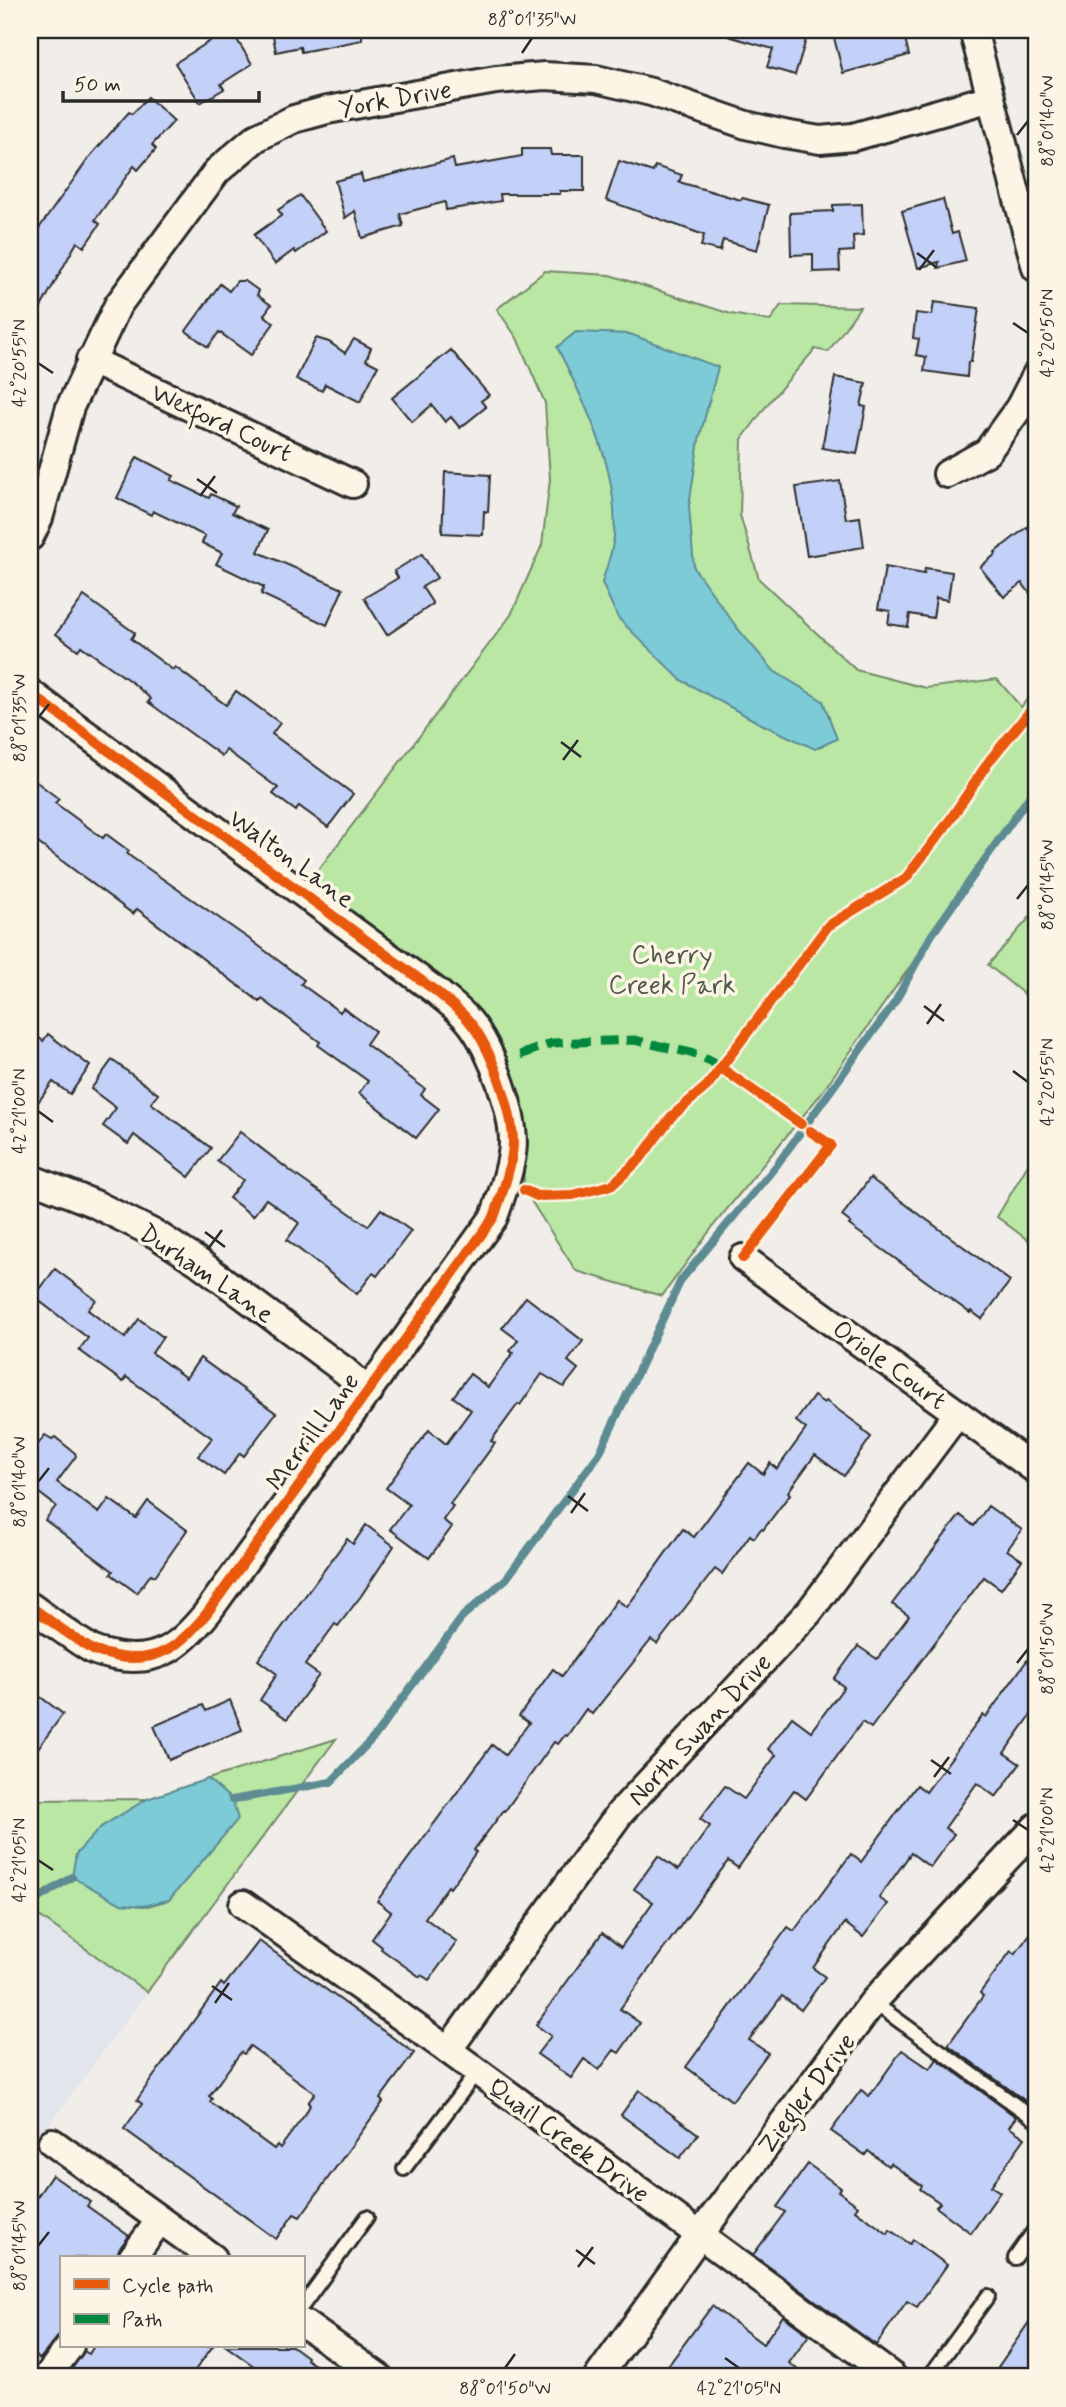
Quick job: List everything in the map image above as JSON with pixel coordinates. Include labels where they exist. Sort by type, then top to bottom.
[{"type":"street","points":[[973,30],[1036,268]]},
{"type":"street","name":"York Drive","points":[[30,537],[39,518],[70,407],[118,305],[217,171],[256,138],[294,119],[327,110],[496,80],[545,76],[596,79],[629,86],[746,125],[820,140],[853,137],[991,98]]},
{"type":"street","name":"Wexford Court","points":[[90,360],[353,484]]},
{"type":"street","points":[[947,474],[987,452],[1019,408],[1036,375]]},
{"type":"street","name":"Walton Lane","points":[[30,693],[437,992],[470,1021],[502,1083]]},
{"type":"street","name":"Merrill Lane","points":[[30,1606],[96,1652],[123,1658],[149,1657],[170,1650],[190,1634],[494,1217],[513,1151],[502,1083]]},
{"type":"street","name":"Durham Lane","points":[[30,1178],[94,1204],[157,1235],[197,1261],[345,1371],[369,1392]]},
{"type":"street","name":"Oriole Court","points":[[743,1258],[1036,1470]]},
{"type":"street","name":"North Swan Drive","points":[[447,2050],[620,1813],[809,1612],[958,1413]]},
{"type":"street","name":"Ziegler Drive","points":[[598,2377],[873,2002],[1036,1827]]},
{"type":"street","name":"Quail Creek Drive","points":[[243,1904],[893,2377]]},
{"type":"street","points":[[52,2142],[210,2256]]},
{"type":"street","points":[[133,2256],[160,2220]]},
{"type":"street","points":[[304,2324],[379,2377]]},
{"type":"street","points":[[47,2377],[68,2348]]},
{"type":"lane","points":[[873,2002],[1036,2120]]},
{"type":"lane","points":[[404,2169],[477,2072]]},
{"type":"lane","points":[[304,2304],[367,2217]]},
{"type":"lane","points":[[1015,2258],[1036,2228]]},
{"type":"lane","points":[[929,2377],[988,2296]]},
{"type":"shaded area","points":[[35,1913],[147,1992],[30,2151],[30,1917]]},
{"type":"green space","name":"Cherry Creek Park","points":[[545,271],[610,275],[731,314],[770,321],[781,305],[860,307],[828,352],[815,349],[770,401],[742,439],[740,515],[759,579],[856,670],[926,688],[997,679],[1021,707],[1036,688],[1036,787],[820,1095],[714,1225],[662,1296],[576,1271],[524,1190],[522,1101],[475,1006],[307,885],[511,615],[542,545],[550,479],[545,403],[517,338],[497,309]]},
{"type":"green space","points":[[1036,910],[1036,1004],[988,965]]},
{"type":"green space","points":[[1036,1151],[1036,1246],[997,1217]]},
{"type":"green space","points":[[336,1739],[147,1992],[35,1913],[30,1917],[30,1800],[147,1799],[101,1827],[121,1904],[148,1906],[169,1900],[232,1800],[208,1779]]},
{"type":"water","points":[[576,332],[630,334],[718,367],[699,440],[689,506],[694,568],[738,629],[774,671],[823,701],[837,739],[815,749],[759,723],[681,680],[618,618],[602,583],[614,536],[614,511],[606,462],[589,415],[557,347]]},
{"type":"water","points":[[208,1779],[232,1800],[238,1819],[169,1900],[143,1906],[121,1904],[72,1877],[76,1854],[101,1827],[147,1799]]},
{"type":"building","points":[[231,30],[252,64],[221,84],[224,89],[200,103],[175,63]]},
{"type":"building","points":[[272,30],[362,30],[362,40],[301,52],[300,47],[276,52]]},
{"type":"building","points":[[729,30],[809,30],[795,75],[767,67],[773,49],[728,36]]},
{"type":"building","points":[[832,30],[903,30],[909,55],[843,73]]},
{"type":"building","points":[[148,97],[174,121],[152,145],[156,149],[138,170],[134,166],[95,220],[100,224],[84,247],[77,242],[30,327],[30,241],[91,155],[129,112],[132,114]]},
{"type":"building","points":[[522,149],[550,149],[551,155],[584,155],[584,191],[560,191],[560,194],[500,194],[501,201],[446,210],[445,202],[400,214],[403,226],[362,238],[355,211],[345,218],[335,181],[361,174],[363,182],[453,159],[455,168],[522,156]]},
{"type":"building","points":[[619,161],[653,172],[655,166],[682,175],[679,182],[769,205],[757,250],[723,240],[720,251],[701,246],[704,235],[606,200]]},
{"type":"building","points":[[300,195],[326,231],[296,253],[294,250],[275,264],[254,235],[282,215],[278,210]]},
{"type":"building","points":[[943,199],[952,234],[958,232],[966,261],[938,268],[939,262],[918,268],[902,211]]},
{"type":"building","points":[[862,204],[863,235],[853,236],[854,251],[839,252],[840,271],[813,272],[813,254],[791,255],[790,213],[833,211],[833,205]]},
{"type":"building","points":[[237,281],[245,281],[259,291],[257,295],[271,305],[264,315],[274,323],[251,355],[219,332],[208,347],[186,331],[220,284],[229,291]]},
{"type":"building","points":[[934,302],[979,308],[967,377],[924,371],[926,357],[916,355],[919,339],[913,338],[916,313],[932,315]]},
{"type":"building","points":[[316,338],[329,342],[345,353],[354,339],[371,348],[366,360],[378,366],[360,402],[325,384],[322,391],[296,379]]},
{"type":"building","points":[[451,350],[489,395],[481,401],[486,407],[460,428],[451,417],[445,422],[432,405],[412,422],[392,398]]},
{"type":"building","points":[[835,377],[866,383],[861,406],[866,407],[857,454],[822,448]]},
{"type":"building","points":[[137,457],[174,476],[171,480],[209,498],[211,494],[236,506],[232,513],[268,530],[258,552],[343,589],[327,625],[261,594],[264,587],[216,564],[222,553],[202,543],[205,536],[153,511],[151,515],[117,498]]},
{"type":"building","points":[[445,472],[490,475],[488,512],[484,511],[483,535],[442,533]]},
{"type":"building","points":[[840,481],[846,519],[860,517],[864,547],[807,556],[796,487]]},
{"type":"building","points":[[1027,527],[1036,539],[1036,601],[1022,583],[1004,597],[980,567]]},
{"type":"building","points":[[422,554],[437,578],[422,587],[433,604],[387,635],[364,598],[398,578],[394,571]]},
{"type":"building","points":[[885,567],[924,574],[925,568],[952,572],[948,600],[936,598],[933,618],[910,614],[908,627],[888,624],[890,611],[878,609]]},
{"type":"building","points":[[84,596],[135,633],[131,639],[173,670],[175,667],[226,705],[236,691],[280,723],[272,734],[353,794],[328,827],[299,806],[296,811],[273,794],[278,788],[226,750],[222,756],[148,702],[151,699],[134,684],[81,646],[78,650],[56,634]]},
{"type":"building","points":[[30,777],[59,799],[55,803],[103,838],[106,834],[129,851],[127,854],[255,943],[304,980],[301,984],[340,1012],[343,1008],[375,1031],[366,1044],[425,1089],[421,1095],[439,1109],[416,1138],[359,1093],[368,1081],[318,1045],[320,1042],[262,999],[260,1002],[137,909],[133,914],[30,837]]},
{"type":"building","points":[[30,1031],[43,1041],[48,1034],[90,1066],[70,1094],[53,1082],[30,1113]]},
{"type":"building","points":[[112,1060],[158,1094],[151,1103],[211,1148],[189,1177],[134,1135],[128,1144],[103,1126],[116,1108],[91,1089]]},
{"type":"building","points":[[240,1132],[368,1226],[381,1209],[411,1231],[377,1276],[373,1273],[357,1294],[287,1240],[299,1223],[266,1199],[253,1216],[229,1198],[243,1180],[217,1161]]},
{"type":"building","points":[[870,1178],[1010,1281],[982,1319],[849,1225],[851,1223],[842,1216]]},
{"type":"building","points":[[55,1269],[96,1300],[88,1310],[125,1338],[139,1319],[163,1337],[152,1353],[186,1378],[200,1358],[276,1413],[244,1456],[240,1453],[224,1475],[198,1456],[212,1438],[126,1377],[123,1382],[79,1350],[88,1338],[34,1297]]},
{"type":"building","points":[[526,1297],[583,1341],[568,1361],[578,1369],[564,1387],[542,1374],[520,1405],[518,1404],[491,1441],[495,1443],[450,1504],[453,1506],[443,1520],[452,1527],[429,1558],[390,1529],[409,1505],[386,1488],[429,1430],[446,1444],[471,1410],[453,1397],[470,1374],[488,1387],[513,1353],[510,1351],[518,1340],[502,1328]]},
{"type":"building","points":[[814,1396],[824,1403],[826,1401],[871,1437],[844,1476],[815,1455],[763,1530],[754,1538],[750,1535],[722,1574],[715,1569],[657,1644],[651,1640],[592,1714],[586,1709],[567,1736],[558,1744],[554,1742],[474,1850],[476,1852],[450,1888],[448,1886],[425,1918],[457,1942],[429,1980],[421,1975],[420,1977],[381,1949],[372,1939],[391,1912],[377,1901],[492,1745],[505,1755],[529,1723],[519,1716],[553,1669],[562,1676],[617,1600],[627,1607],[683,1529],[694,1537],[749,1463],[763,1474],[770,1463],[777,1469],[806,1429],[796,1421]]},
{"type":"building","points":[[45,1435],[52,1439],[55,1437],[76,1456],[57,1482],[99,1513],[109,1499],[136,1518],[148,1501],[187,1530],[155,1576],[151,1574],[137,1593],[111,1574],[113,1571],[45,1520],[56,1506],[30,1486],[30,1455]]},
{"type":"building","points":[[988,1506],[1022,1530],[1007,1550],[1022,1560],[1001,1589],[984,1577],[871,1728],[862,1722],[806,1799],[794,1790],[738,1868],[728,1861],[620,2009],[640,2023],[619,2053],[614,2050],[599,2070],[584,2059],[571,2078],[537,2054],[551,2036],[536,2025],[602,1933],[621,1947],[653,1902],[634,1889],[658,1856],[678,1870],[710,1826],[700,1819],[725,1786],[744,1799],[776,1755],[768,1749],[792,1717],[811,1731],[844,1687],[834,1679],[858,1646],[877,1659],[909,1616],[892,1604],[960,1515],[974,1526]]},
{"type":"building","points":[[366,1525],[394,1546],[361,1596],[338,1626],[335,1624],[305,1665],[319,1675],[287,1719],[260,1700],[277,1674],[258,1660],[347,1539],[353,1544]]},
{"type":"building","points":[[1036,1648],[1036,1708],[1004,1753],[1020,1764],[996,1797],[977,1783],[945,1828],[954,1834],[930,1867],[911,1853],[879,1898],[888,1904],[863,1937],[845,1923],[813,1968],[825,1977],[801,2010],[782,1996],[749,2040],[768,2053],[732,2101],[686,2067],[788,1927],[794,1931],[851,1854],[861,1862],[917,1785],[926,1792],[983,1715],[986,1717]]},
{"type":"building","points":[[30,1689],[63,1714],[30,1759]]},
{"type":"building","points":[[230,1700],[242,1730],[169,1760],[154,1726],[203,1705],[206,1711]]},
{"type":"building","points":[[1036,1926],[1036,2089],[1027,2102],[948,2045],[983,1996],[980,1993],[1011,1951],[1015,1954]]},
{"type":"building","points":[[259,1941],[414,2053],[380,2099],[383,2102],[300,2217],[294,2214],[276,2239],[124,2129],[142,2104],[137,2100],[148,2084],[221,1983],[224,1986]],"holes":[[[250,2046],[315,2093],[308,2103],[310,2105],[306,2113],[280,2148],[277,2145],[274,2149],[210,2102],[212,2099],[209,2096],[241,2052],[244,2054]]]},
{"type":"building","points":[[902,2050],[930,2069],[937,2059],[1016,2117],[1009,2127],[1025,2138],[991,2186],[1000,2192],[971,2233],[936,2207],[940,2203],[920,2189],[922,2186],[890,2163],[888,2166],[868,2151],[865,2155],[831,2131],[861,2090],[869,2096]]},
{"type":"building","points":[[639,2090],[698,2134],[680,2158],[621,2115]]},
{"type":"building","points":[[808,2164],[841,2188],[838,2191],[858,2206],[855,2210],[888,2234],[890,2230],[910,2244],[913,2240],[947,2265],[917,2307],[907,2301],[876,2345],[753,2255],[785,2212],[777,2207]]},
{"type":"building","points":[[52,2175],[90,2202],[87,2206],[129,2236],[119,2249],[117,2256],[60,2256],[60,2334],[40,2359],[30,2352],[30,2207]]},
{"type":"building","points":[[712,2306],[763,2344],[783,2316],[809,2335],[789,2363],[807,2377],[660,2377]]},
{"type":"building","points":[[1036,2312],[1036,2377],[1013,2377],[998,2367]]},
{"type":"building","points":[[93,2348],[212,2348],[190,2377],[66,2377],[84,2351],[89,2354]]},
{"type":"building","points":[[229,2348],[295,2348],[331,2377],[269,2377]]},
{"type":"waterway","points":[[232,1800],[331,1782],[375,1736],[463,1616],[506,1579],[599,1454],[681,1280],[776,1166],[895,1002],[931,936],[1036,787]]},
{"type":"waterway","points":[[30,1904],[72,1877]]},
{"type":"marked path","points":[[520,1055],[552,1043],[634,1040],[691,1053],[721,1068]]},
{"type":"cycle path","points":[[30,693],[462,1013],[477,1033],[494,1066],[507,1104],[513,1140],[509,1170],[494,1217],[207,1613],[188,1634],[156,1655],[143,1658],[114,1656],[93,1650],[30,1606]]},
{"type":"cycle path","points":[[524,1190],[537,1196],[573,1195],[612,1185],[640,1159],[671,1117],[707,1086],[828,926],[906,878],[948,823],[990,760],[1036,704]]},
{"type":"cycle path","points":[[721,1068],[801,1124]]},
{"type":"cycle path","points":[[743,1258],[831,1145],[810,1131]]}]
